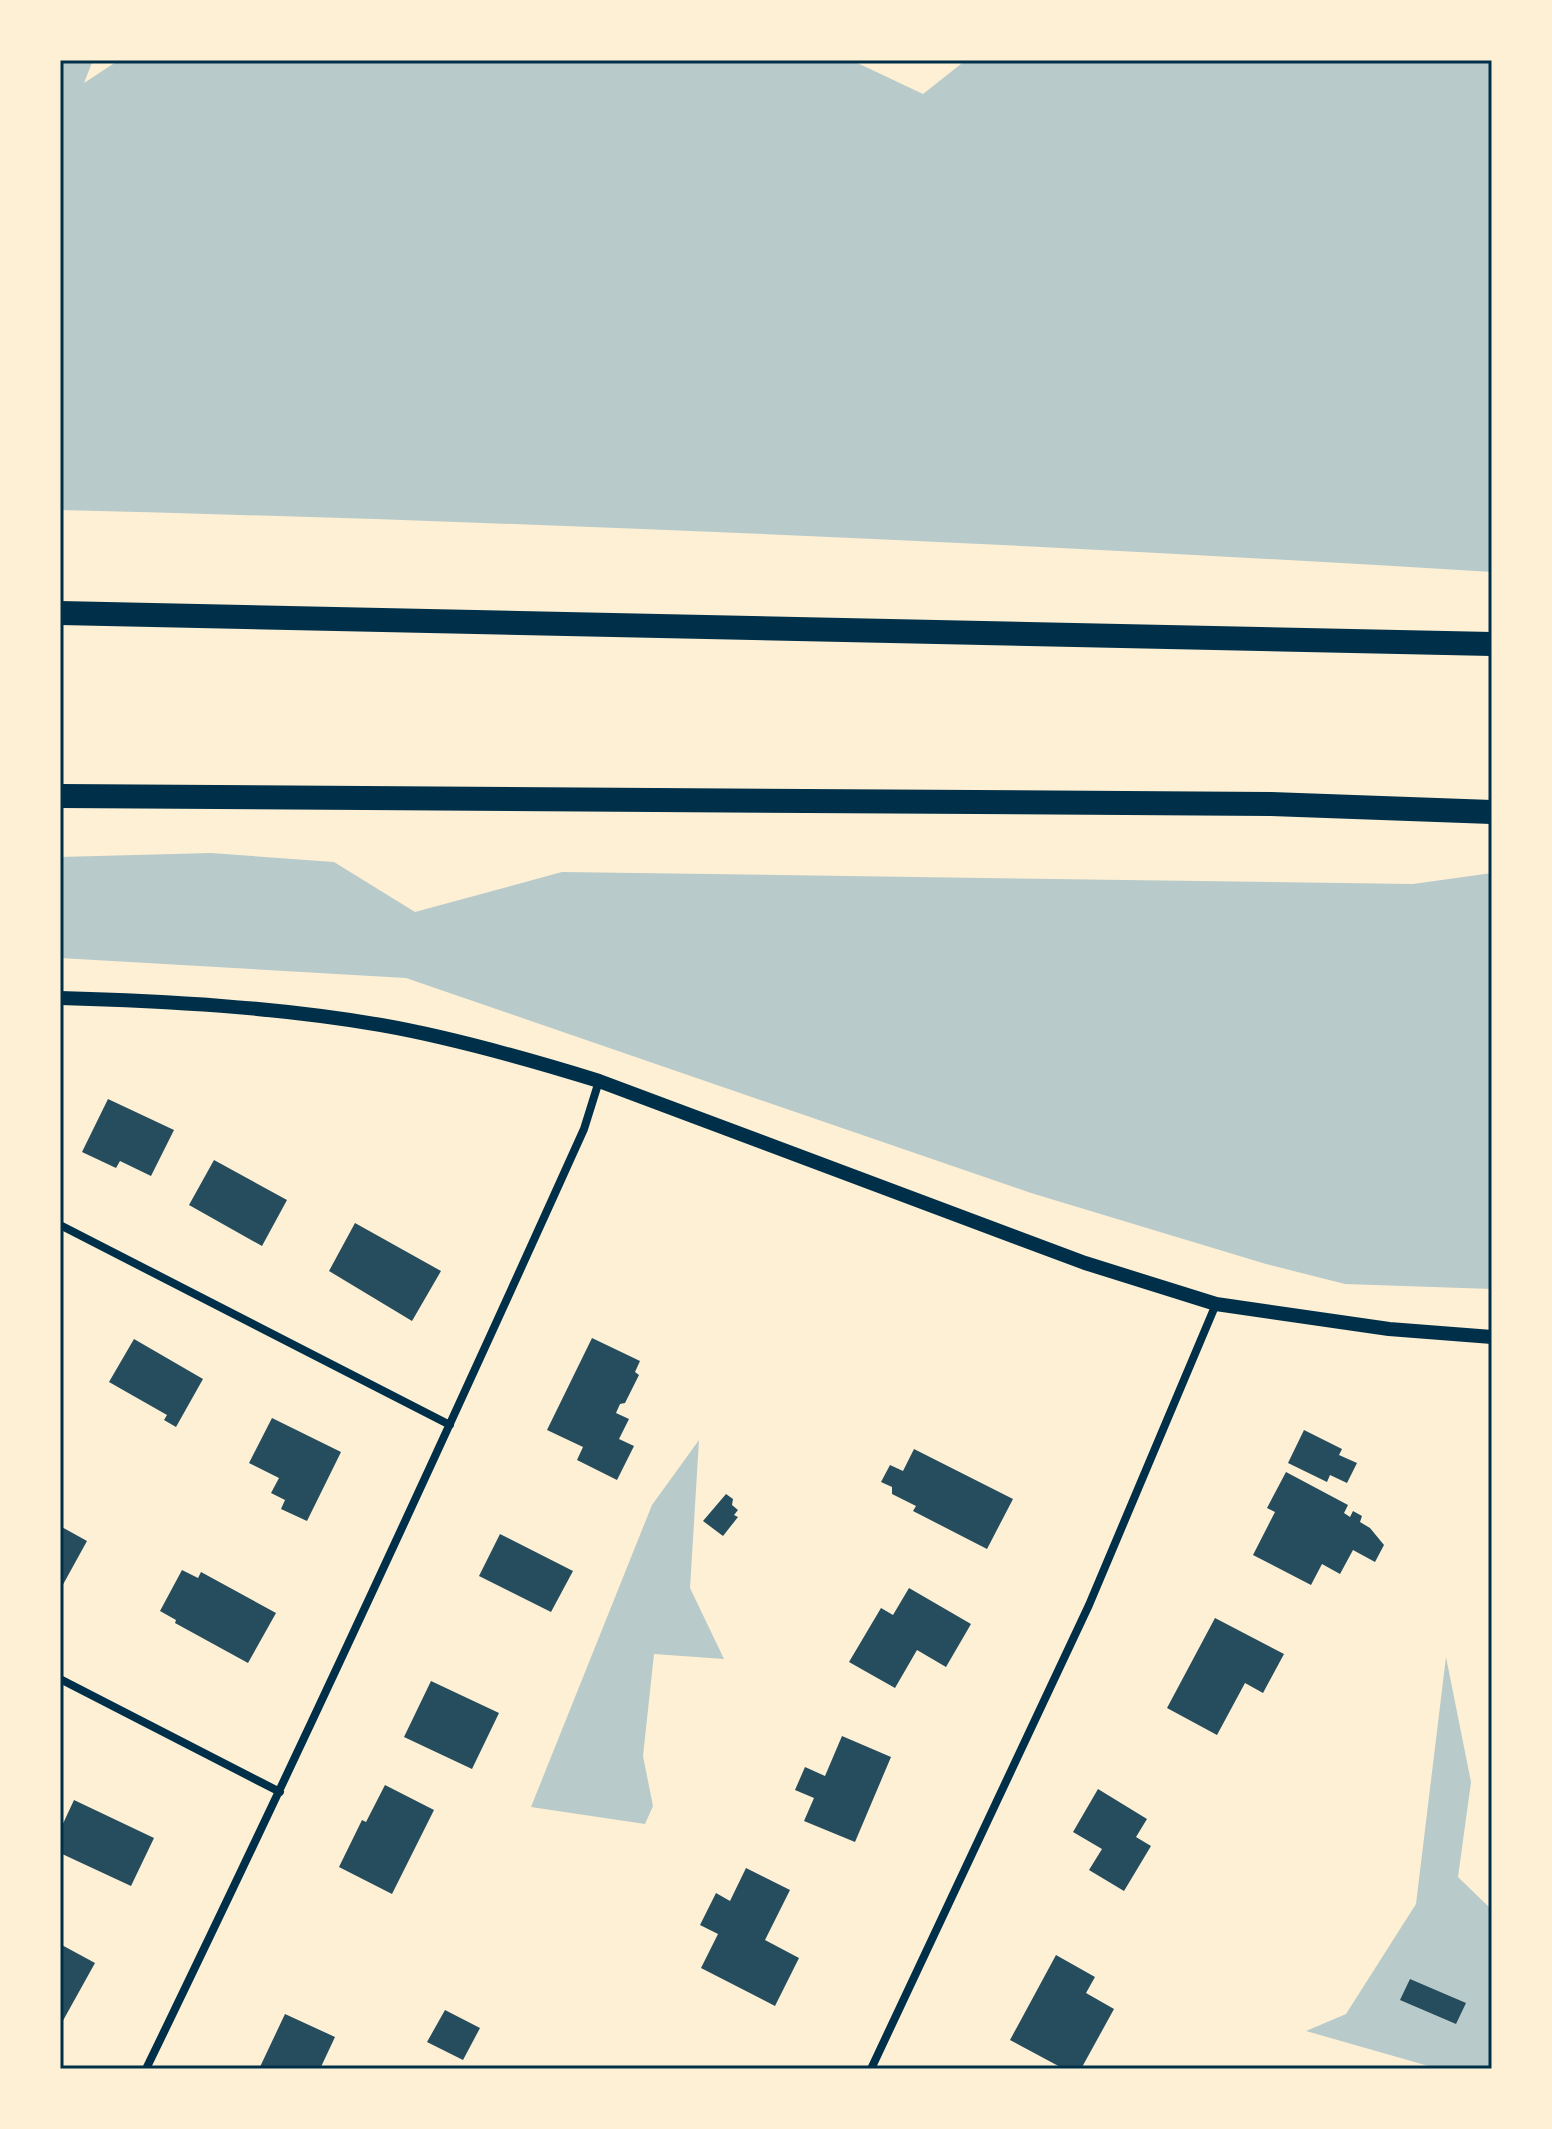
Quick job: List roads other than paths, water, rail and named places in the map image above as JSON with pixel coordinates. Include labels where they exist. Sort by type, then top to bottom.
[{"type":"highway","points":[[60,613],[1492,644]]},
{"type":"highway","points":[[60,796],[1271,804],[1492,812]]},
{"type":"street","points":[[60,998],[172,1001],[263,1009],[382,1026],[528,1059],[599,1081],[1085,1263],[1216,1304],[1389,1329],[1492,1337]]},
{"type":"street","points":[[146,2069],[280,1792],[450,1425],[584,1129],[599,1081]]},
{"type":"street","points":[[60,1225],[450,1425]]},
{"type":"street","points":[[871,2069],[1089,1605],[1216,1304]]},
{"type":"street","points":[[60,1679],[280,1792]]}]
